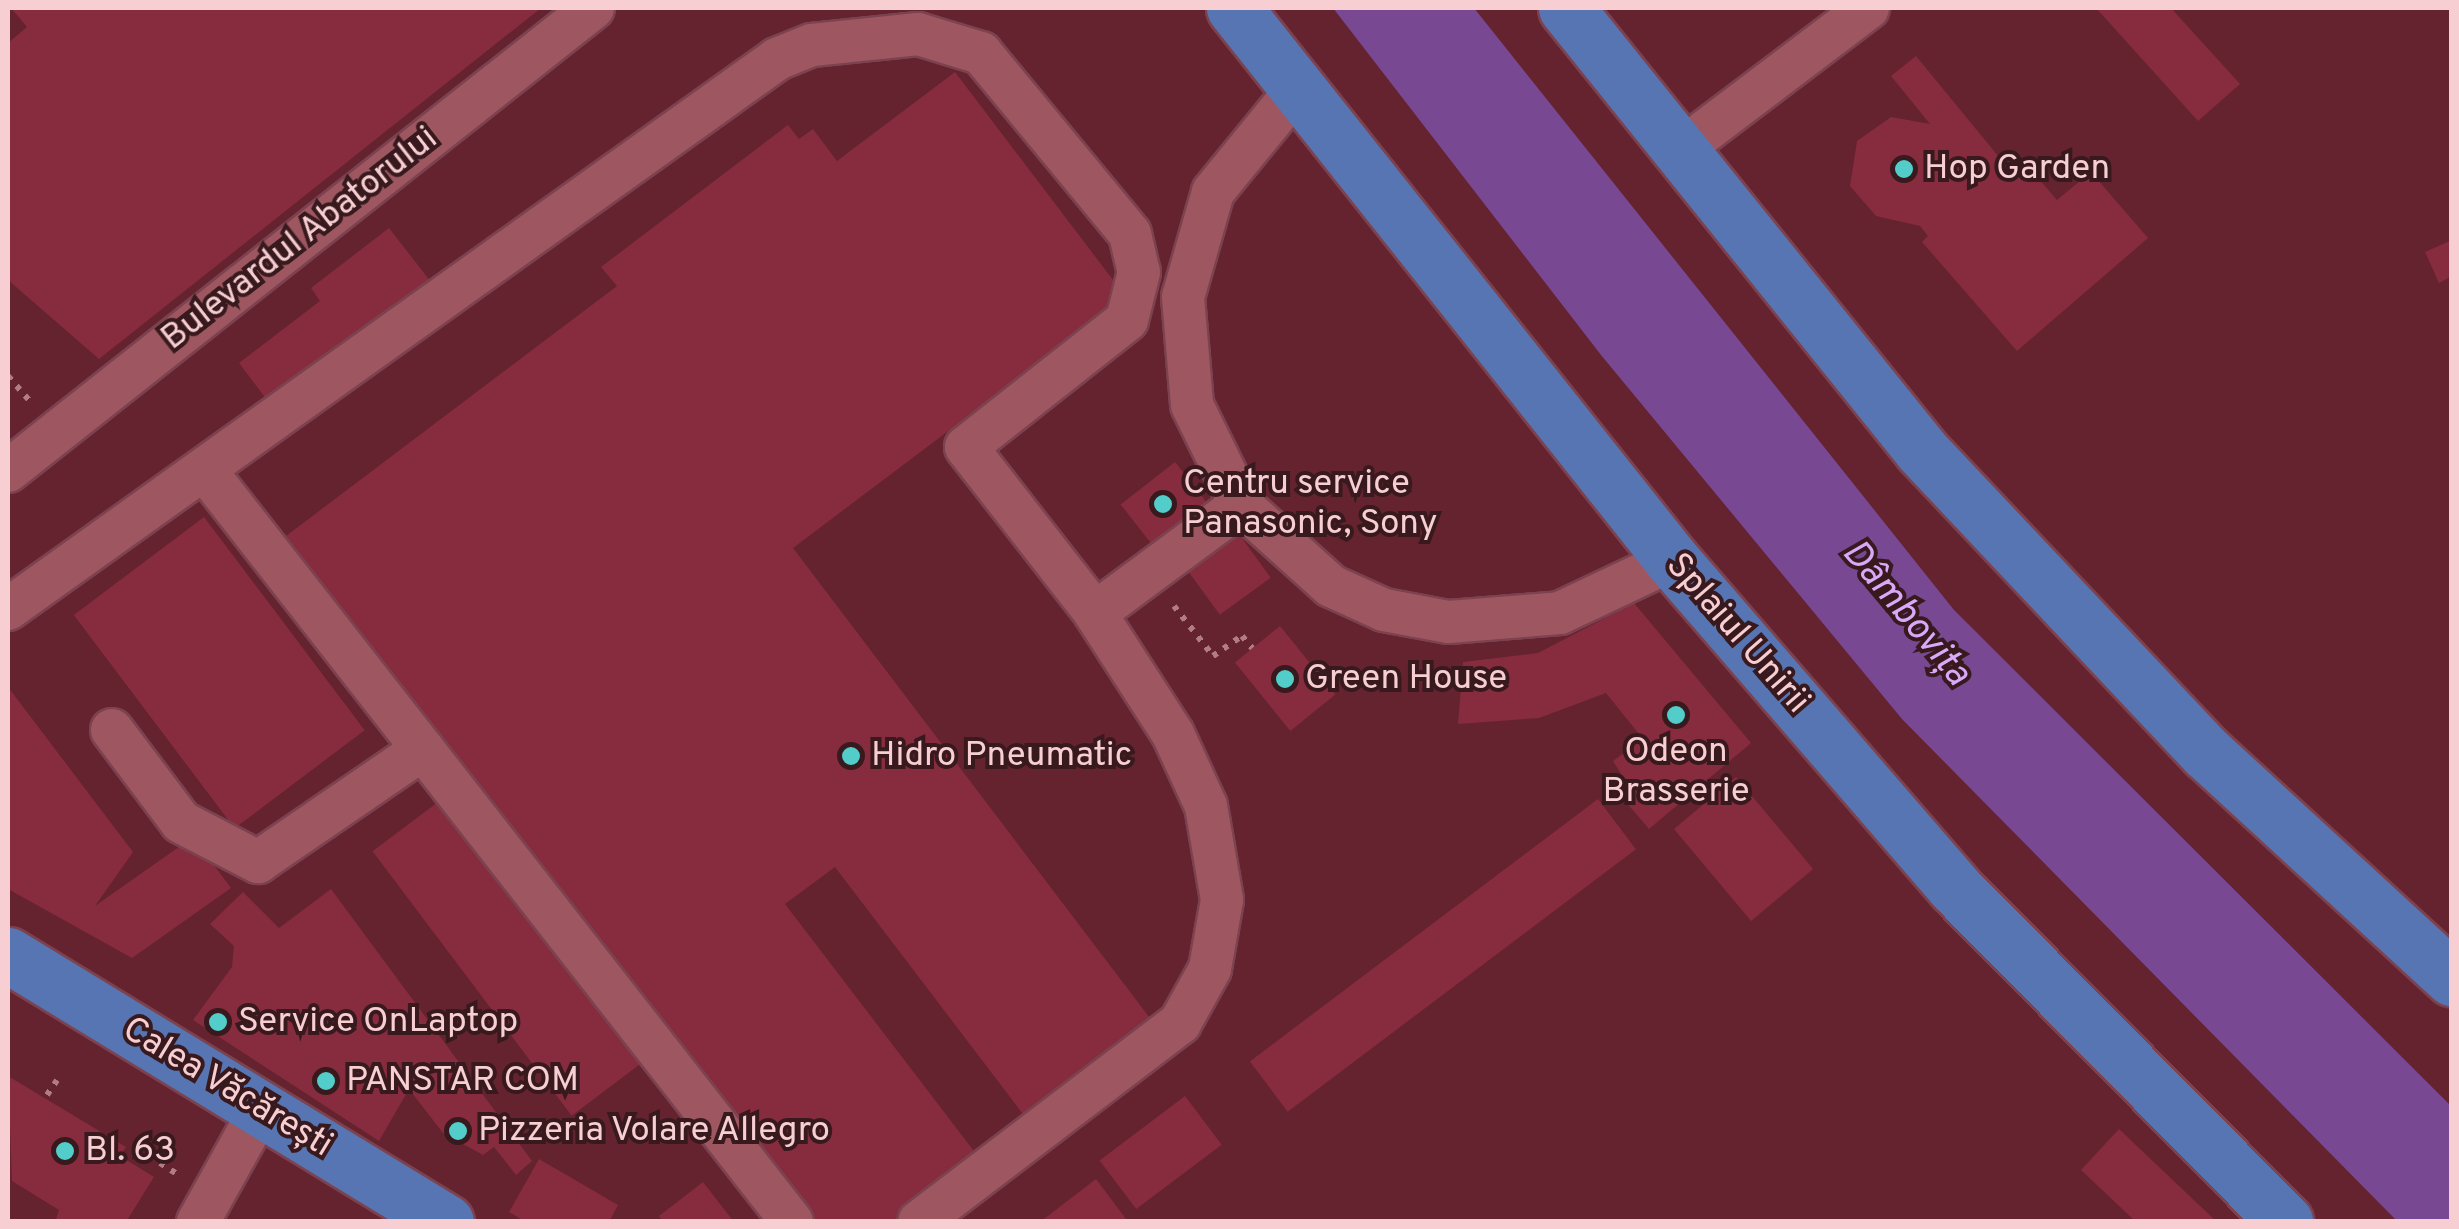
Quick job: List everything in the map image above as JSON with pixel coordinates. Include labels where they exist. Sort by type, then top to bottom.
[{"type":"main road","name":"Splaiul Unirii","points":[[1234,8],[1672,560],[1954,887],[2285,1222]]},
{"type":"main road","points":[[1566,8],[1922,450],[2207,753],[2452,978]]},
{"type":"main road","name":"Calea Văcărești","points":[[8,955],[446,1222]]},
{"type":"street","name":"Bulevardul Abatorului","points":[[8,471],[593,8]]},
{"type":"street","points":[[1679,151],[1868,8]]},
{"type":"street","points":[[8,608],[777,59],[812,45],[932,36],[989,58],[1138,254],[1127,320],[966,447],[1095,613],[1173,734],[1206,806],[1222,900],[1210,969],[1195,1004],[1160,1042],[919,1222]]},
{"type":"street","points":[[1297,89],[1213,192],[1183,297],[1192,405],[1241,504],[1330,586],[1384,610],[1449,622],[1560,613],[1672,560]]},
{"type":"street","points":[[204,469],[792,1222]]},
{"type":"street","points":[[1095,613],[1241,504]]},
{"type":"street","points":[[112,730],[181,822],[258,862],[423,750]]},
{"type":"street","points":[[198,1222],[261,1110]]},
{"type":"path","points":[[1148,573],[1213,656],[1242,636],[1252,648]]},
{"type":"path","points":[[48,1096],[57,1080]]},
{"type":"water","name":"Dâmbovița","points":[[1333,8],[1474,8],[1954,610],[2451,1106],[2451,1221],[2397,1221],[1902,719],[1601,355]]},
{"type":"building","points":[[11,8],[541,8],[99,359],[8,280],[8,43],[27,27]]},
{"type":"building","points":[[2096,8],[2171,8],[2240,84],[2198,121]]},
{"type":"building","points":[[1916,56],[2008,168],[2020,157],[2057,200],[2091,172],[2148,238],[2017,351],[1922,242],[1928,236],[1920,226],[1876,216],[1850,186],[1857,141],[1891,117],[1930,124],[1891,76]]},
{"type":"building","points":[[955,72],[1126,297],[793,548],[1156,1026],[1029,1122],[835,867],[785,904],[980,1159],[897,1222],[807,1222],[286,536],[617,286],[601,267],[788,125],[799,139],[813,129],[837,161]]},
{"type":"building","points":[[389,228],[431,282],[270,404],[239,363],[320,301],[311,288]]},
{"type":"building","points":[[2452,240],[2452,276],[2439,283],[2425,252]]},
{"type":"building","name":"Centru service Panasonic, Sony","points":[[1175,462],[1208,505],[1154,547],[1121,504]]},
{"type":"building","points":[[204,517],[365,730],[235,828],[74,615]]},
{"type":"building","points":[[1239,534],[1271,578],[1220,615],[1188,571]]},
{"type":"building","name":"Odeon Brasserie","points":[[1634,603],[1751,743],[1649,829],[1613,787],[1623,777],[1613,761],[1643,739],[1606,693],[1539,718],[1458,724],[1463,662],[1538,653]]},
{"type":"building","name":"Green House","points":[[1280,626],[1335,694],[1290,731],[1235,663]]},
{"type":"building","points":[[8,687],[133,852],[95,906],[193,837],[231,888],[132,958],[8,889]]},
{"type":"building","points":[[1736,777],[1813,869],[1751,921],[1674,829]]},
{"type":"building","points":[[446,796],[645,1060],[572,1116],[373,851]]},
{"type":"building","points":[[1598,799],[1636,849],[1288,1112],[1250,1061]]},
{"type":"building","points":[[331,889],[532,1161],[516,1175],[494,1147],[483,1155],[443,1133],[409,1089],[379,1141],[193,1020],[232,967],[234,946],[210,924],[243,892],[279,928]]},
{"type":"building","name":"Bl. 63","points":[[8,1076],[126,1147],[120,1156],[154,1177],[126,1222],[55,1222],[59,1210],[12,1181]]},
{"type":"building","points":[[1185,1096],[1222,1145],[1136,1209],[1100,1160]]},
{"type":"building","points":[[2119,1129],[2217,1222],[2136,1222],[2081,1170]]},
{"type":"building","points":[[539,1159],[618,1205],[609,1222],[526,1222],[509,1212]]},
{"type":"building","points":[[1096,1179],[1126,1219],[1040,1222]]},
{"type":"building","points":[[703,1182],[734,1222],[663,1222],[659,1216]]},
{"type":"place","name":"Hop Garden","points":[[1904,169]]},
{"type":"place","name":"Centru service Panasonic, Sony","points":[[1163,504]]},
{"type":"place","name":"Green House","points":[[1285,679]]},
{"type":"place","name":"Odeon Brasserie","points":[[1676,715]]},
{"type":"place","name":"Hidro Pneumatic","points":[[851,756]]},
{"type":"place","name":"Service OnLaptop","points":[[218,1022]]},
{"type":"place","name":"PANSTAR COM","points":[[326,1081]]},
{"type":"place","name":"Pizzeria Volare Allegro","points":[[458,1131]]},
{"type":"place","name":"Bl. 63","points":[[65,1151]]}]
